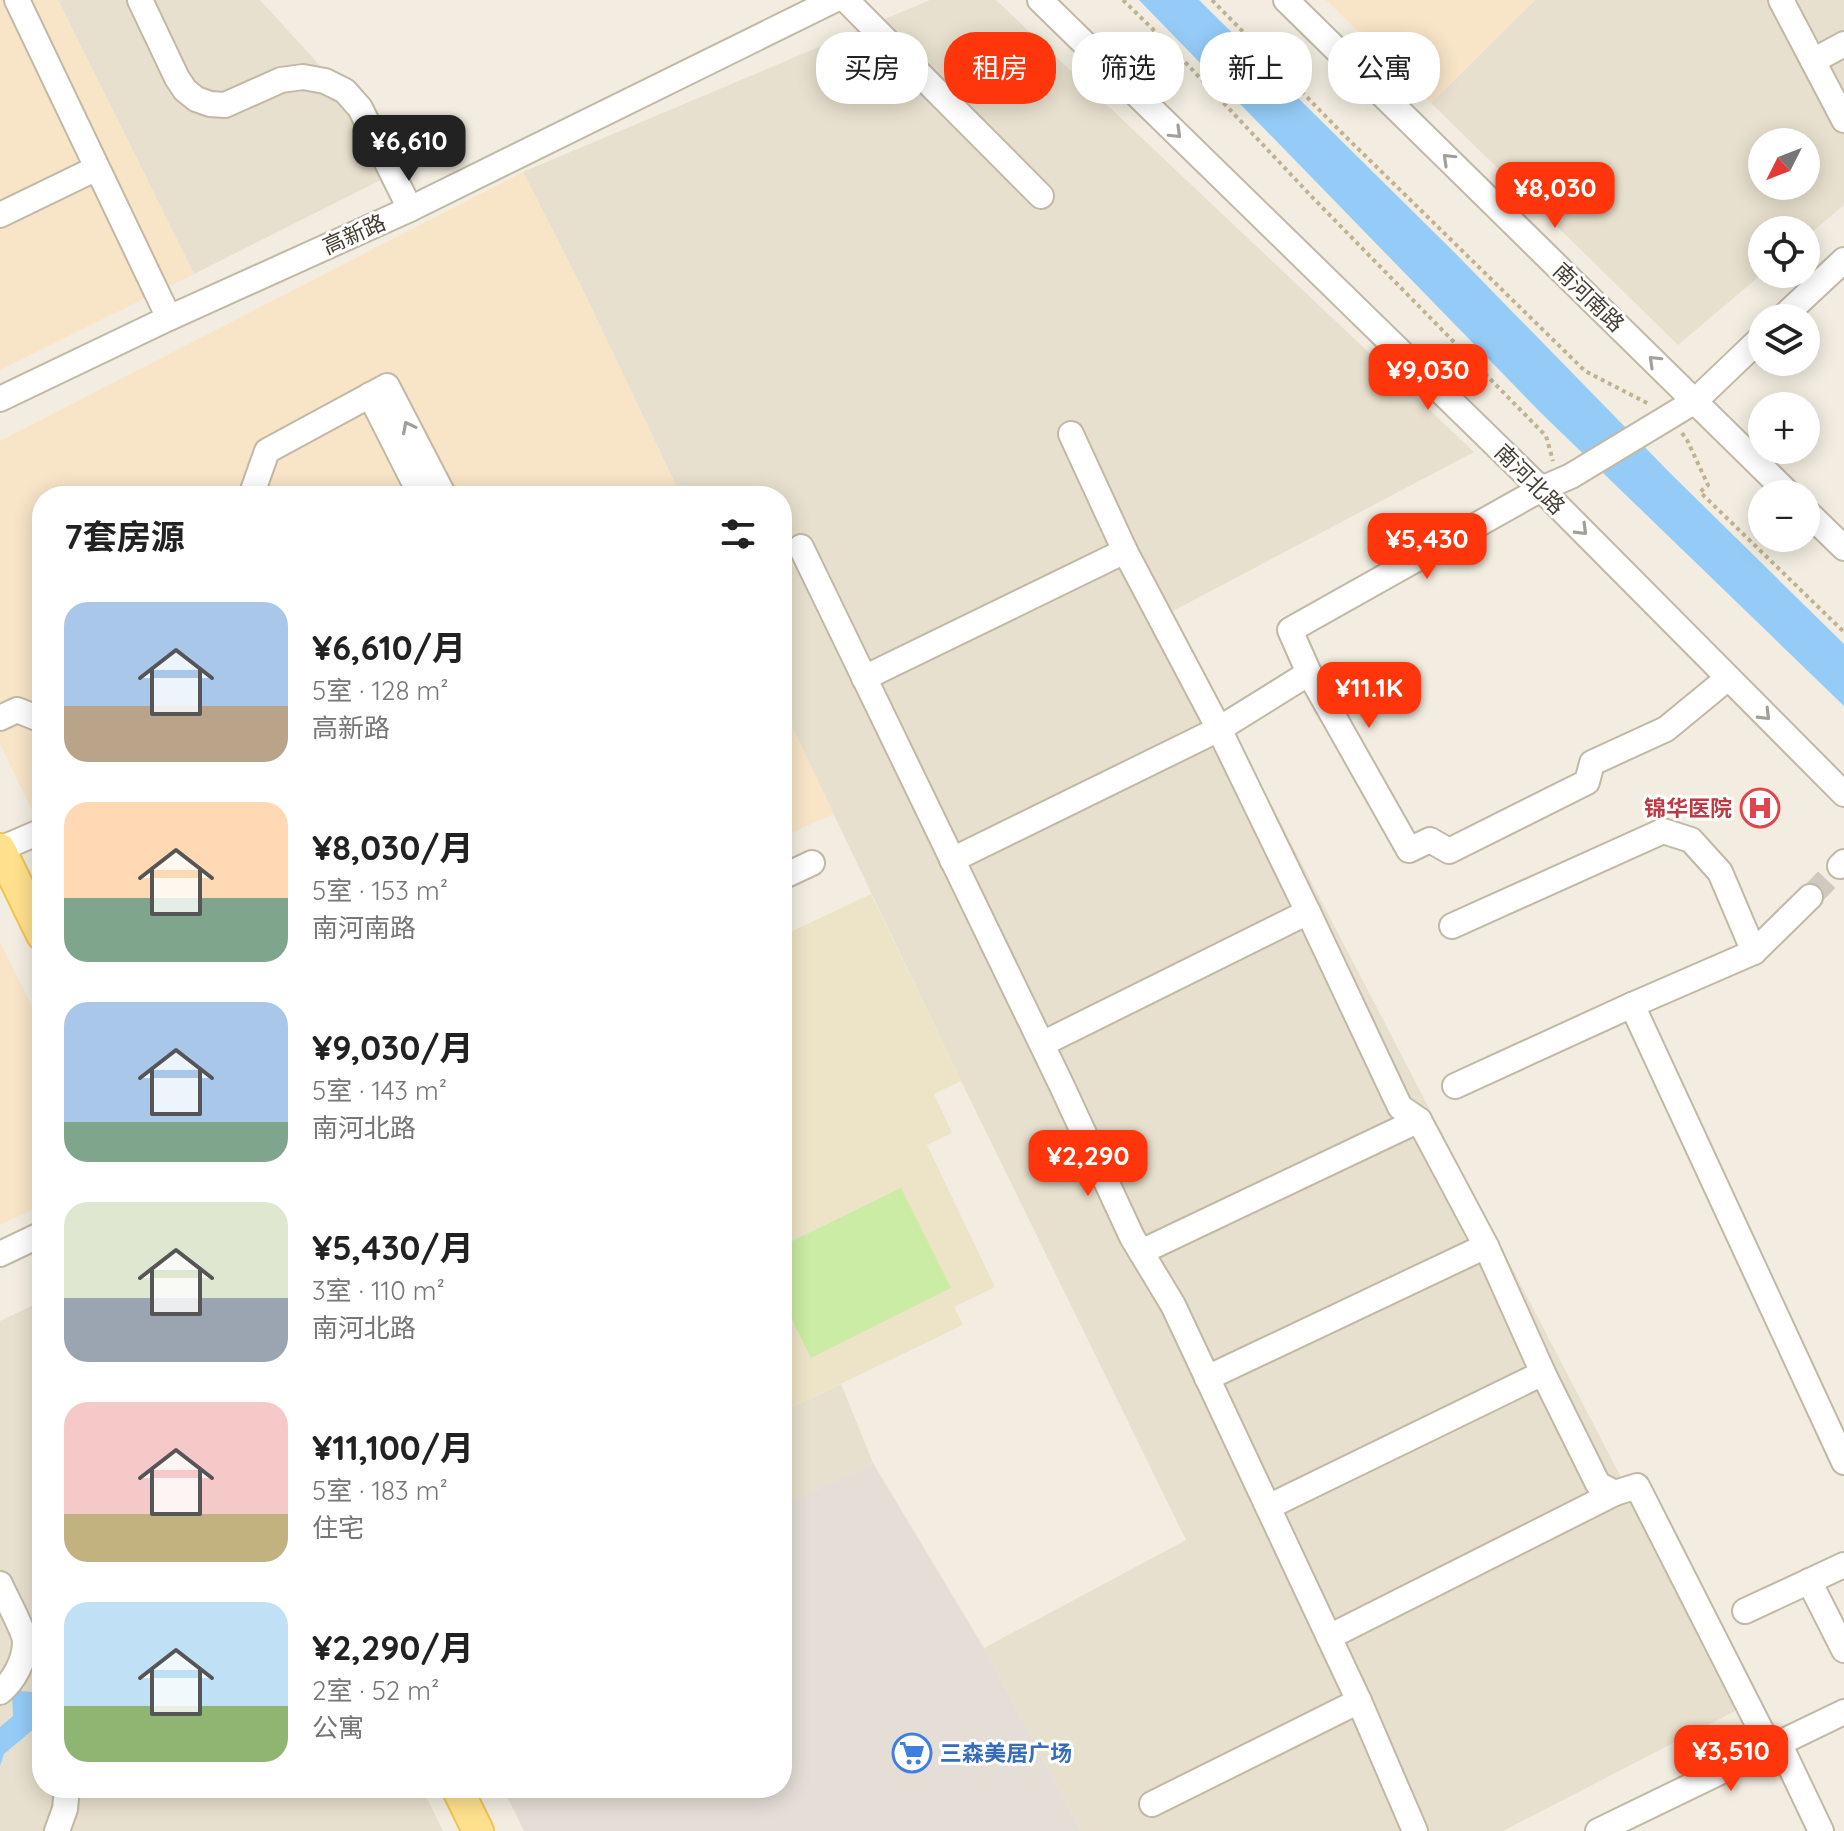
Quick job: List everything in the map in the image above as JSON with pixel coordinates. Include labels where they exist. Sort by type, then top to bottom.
[{"type":"main road","points":[[0,849],[32,915]]},
{"type":"main road","points":[[462,1798],[478,1831]]},
{"type":"street","points":[[17,0],[169,318]]},
{"type":"street","points":[[140,0],[177,78],[196,99],[225,105],[281,80],[303,77],[325,81],[345,91],[360,108],[410,209]]},
{"type":"street","name":"高新路","points":[[0,399],[169,318],[410,209],[834,0]]},
{"type":"street","points":[[846,0],[1041,196]]},
{"type":"street","name":"南河北路","points":[[1040,0],[1557,483],[1728,678],[1844,794]]},
{"type":"street","name":"南河南路","points":[[1286,0],[1775,480]]},
{"type":"street","points":[[1781,0],[1844,120]]},
{"type":"street","points":[[1813,61],[1844,44]]},
{"type":"street","points":[[0,215],[97,168]]},
{"type":"street","points":[[1797,304],[1844,260]]},
{"type":"street","points":[[1728,678],[1666,729],[1592,763],[1587,782],[1449,851],[1430,840],[1409,850],[1309,673],[1290,630],[1663,421],[1695,401],[1748,350]]},
{"type":"street","points":[[255,486],[267,451],[387,386],[439,486]]},
{"type":"street","points":[[370,395],[415,484]]},
{"type":"street","points":[[1071,434],[1125,551],[1219,729],[1400,1107],[1419,1120],[1486,1246],[1543,1373],[1598,1484],[1615,1493]]},
{"type":"street","points":[[1820,525],[1844,548]]},
{"type":"street","points":[[801,547],[1132,1237],[1173,1305],[1359,1701],[1415,1831]]},
{"type":"street","points":[[864,678],[1125,551]]},
{"type":"street","points":[[952,860],[1219,729],[1309,673]]},
{"type":"street","points":[[0,718],[17,710],[32,716]]},
{"type":"street","points":[[1452,926],[1663,831],[1691,840],[1720,872],[1754,952]]},
{"type":"street","points":[[0,849],[32,835]]},
{"type":"street","points":[[792,872],[812,863]]},
{"type":"street","points":[[1455,1086],[1754,952],[1810,897]]},
{"type":"street","points":[[1042,1044],[1308,912]]},
{"type":"street","points":[[1632,1005],[1844,1462]]},
{"type":"street","points":[[1141,1252],[1419,1120]]},
{"type":"street","points":[[0,1254],[32,1239]]},
{"type":"street","points":[[1207,1378],[1486,1246]]},
{"type":"street","points":[[1268,1507],[1543,1373]]},
{"type":"street","points":[[1329,1637],[1615,1493],[1637,1486],[1821,1831]]},
{"type":"street","points":[[1745,1611],[1844,1565]]},
{"type":"street","points":[[1809,1581],[1844,1650]]},
{"type":"street","points":[[0,1584],[26,1640],[20,1665],[0,1692]]},
{"type":"street","points":[[1152,1804],[1359,1701]]},
{"type":"street","points":[[1598,1831],[1844,1712]]},
{"type":"street","points":[[57,1831],[66,1798]]},
{"type":"path","points":[[1123,0],[1546,436],[1557,483]]},
{"type":"path","points":[[1212,0],[1342,133],[1585,371],[1646,402],[1687,440],[1708,485],[1700,492],[1844,632]]},
{"type":"shaded area","points":[[0,0],[58,0],[194,274],[0,370]]},
{"type":"shaded area","points":[[58,0],[260,0],[411,165],[194,274]]},
{"type":"shaded area","points":[[930,0],[996,0],[1030,32],[944,32],[944,104],[1056,104],[1056,57],[1072,72],[1072,104],[1106,104],[1474,452],[1171,612],[1741,1708],[1503,1831],[1081,1831],[984,1648],[1186,1540],[792,727],[792,486],[676,486],[523,172],[816,48],[816,104],[928,104],[928,32],[854,32]]},
{"type":"shaded area","points":[[1326,0],[1535,0],[1440,94],[1440,32],[1359,32]]},
{"type":"shaded area","points":[[1535,0],[1844,0],[1844,205],[1820,225],[1820,216],[1748,216],[1748,286],[1678,345],[1432,104],[1440,104],[1440,94]]},
{"type":"shaded area","points":[[523,172],[676,486],[32,486],[32,810],[0,744],[0,441]]},
{"type":"shaded area","points":[[792,727],[834,814],[792,833]]},
{"type":"shaded area","points":[[871,894],[961,1081],[934,1094],[952,1133],[927,1145],[995,1287],[954,1307],[963,1325],[792,1407],[792,931]]},
{"type":"shaded area","points":[[0,942],[32,1007],[32,1210],[0,1225]]},
{"type":"shaded area","points":[[32,1306],[32,1798],[427,1798],[443,1831],[0,1831],[0,1321]]},
{"type":"shaded area","points":[[841,1384],[873,1463],[792,1501],[792,1407]]},
{"type":"shaded area","points":[[873,1463],[984,1648],[1081,1831],[524,1831],[508,1798],[792,1798],[792,1501]]},
{"type":"green space","points":[[901,1188],[951,1288],[811,1358],[792,1319],[792,1241]]},
{"type":"water","points":[[1139,0],[1199,0],[1231,32],[1200,32],[1200,63],[1184,46],[1184,32],[1170,32]]},
{"type":"water","points":[[1240,104],[1304,104],[1455,253],[1748,552],[1844,644],[1844,706],[1540,412]]},
{"type":"water","points":[[32,1692],[32,1730],[4,1754],[0,1766],[0,1727],[13,1716],[12,1694]]},
{"type":"tunnel","points":[[1810,897],[1840,866]]},
{"type":"place","name":"锦华医院","points":[[1760,808]]},
{"type":"place","name":"三森美居广场","points":[[912,1753]]}]
